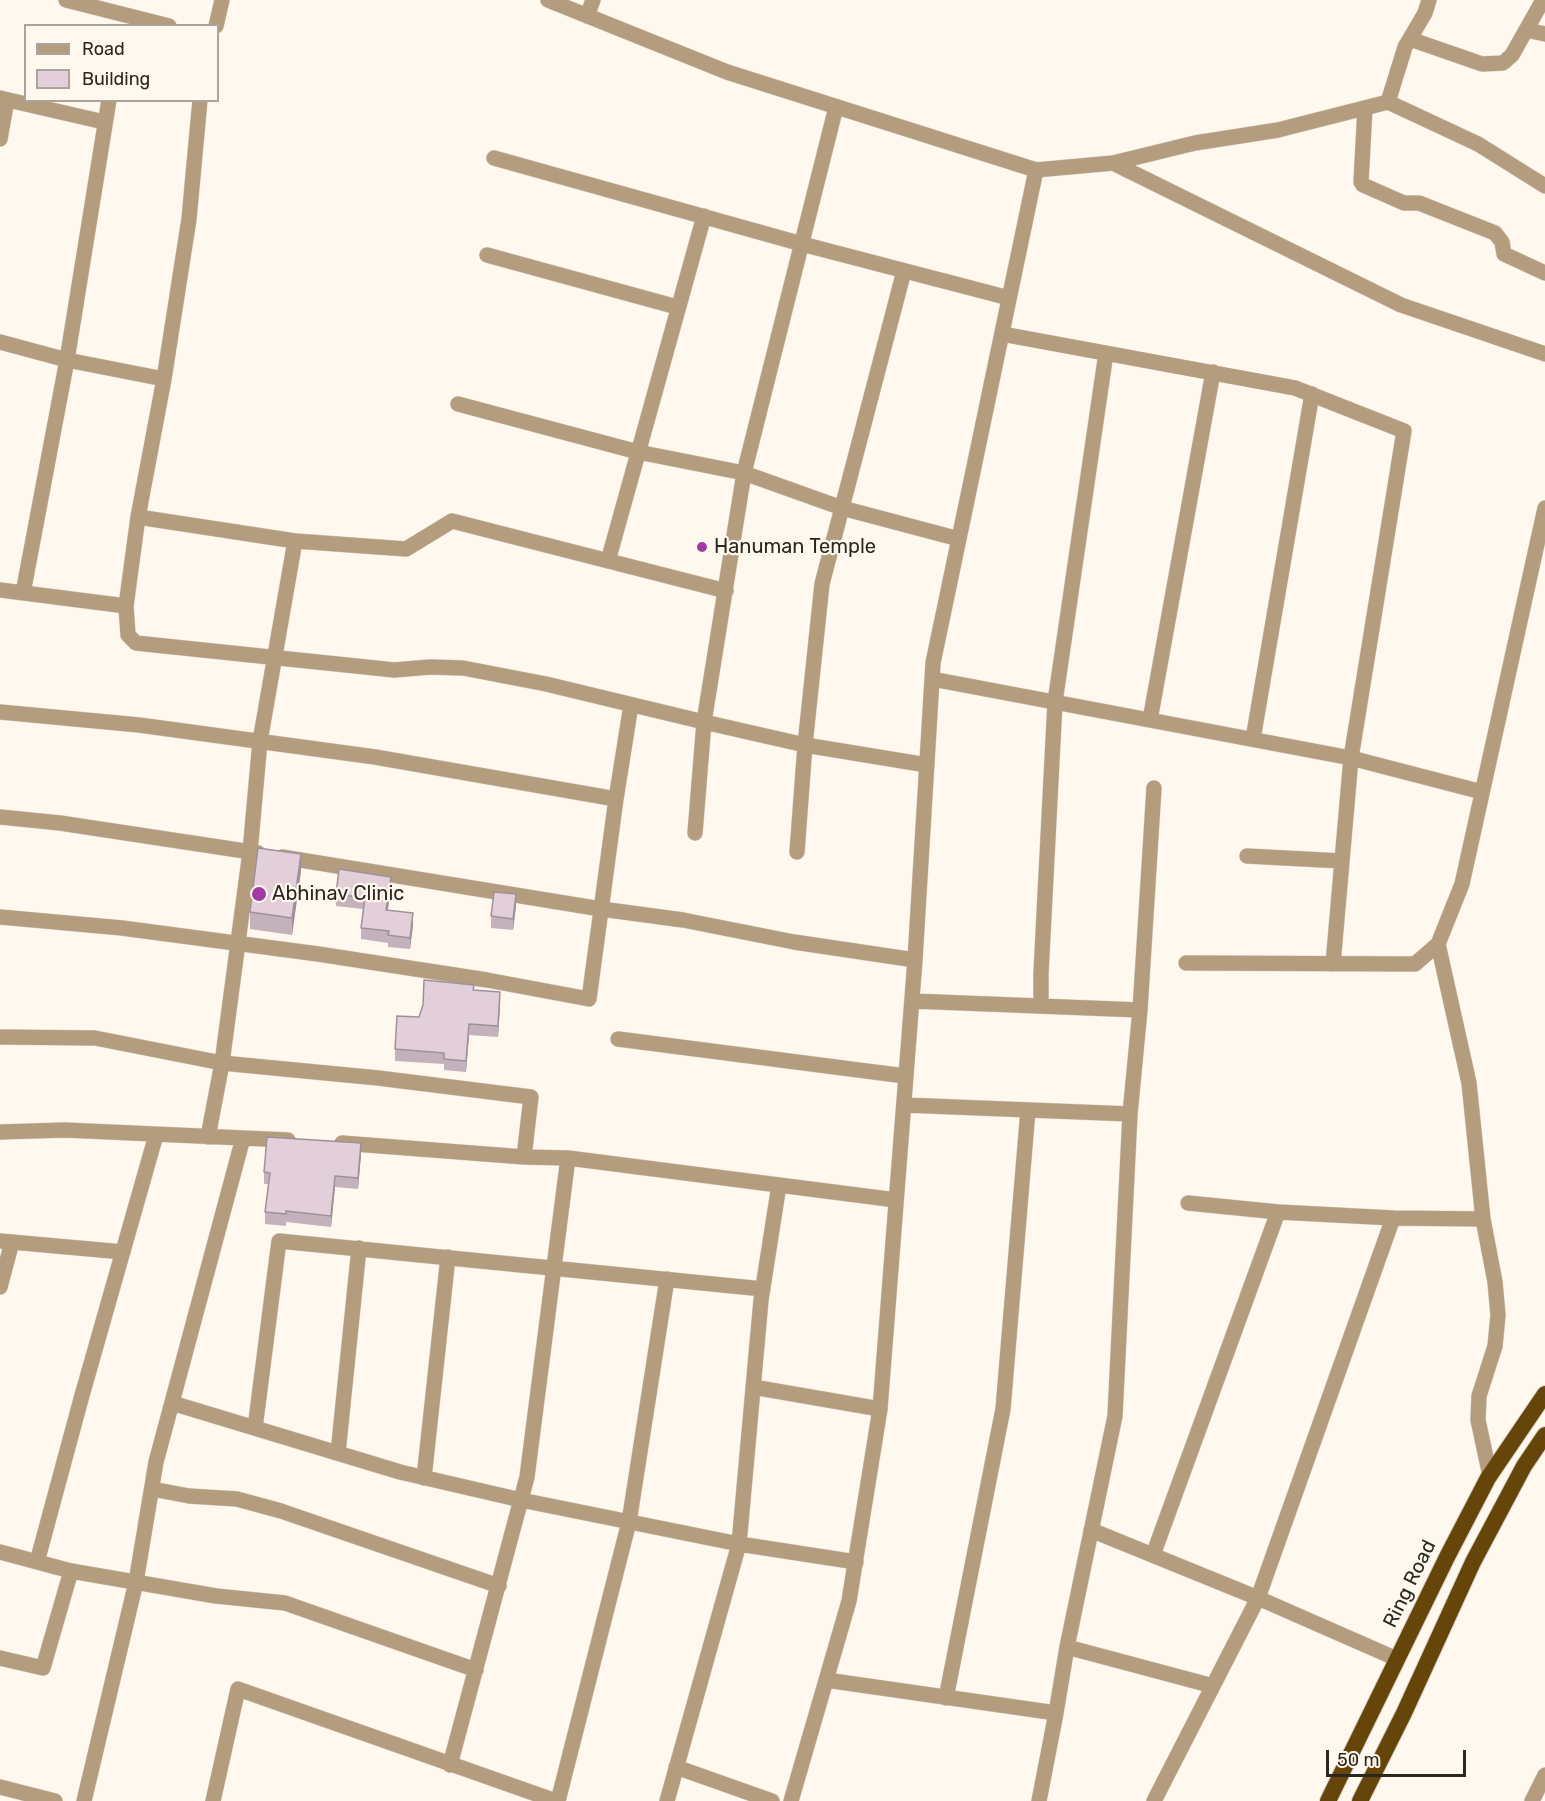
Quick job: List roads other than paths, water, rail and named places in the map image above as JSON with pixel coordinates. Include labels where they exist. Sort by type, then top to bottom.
[{"type":"highway","name":"Ring Road","points":[[1328,1801],[1447,1557],[1490,1476],[1545,1394]]},
{"type":"highway","points":[[1360,1801],[1404,1713],[1473,1562],[1524,1466],[1545,1435]]},
{"type":"street","points":[[66,0],[124,20],[154,24]]},
{"type":"street","points":[[216,24],[222,0]]},
{"type":"street","points":[[548,0],[727,72],[1036,170],[1113,163],[1195,143],[1278,130],[1388,102],[1478,144],[1545,186]]},
{"type":"street","points":[[587,16],[593,0]]},
{"type":"street","points":[[1388,102],[1405,47],[1425,13],[1429,0]]},
{"type":"street","points":[[1410,39],[1482,64],[1503,63],[1512,54],[1543,0]]},
{"type":"street","points":[[1526,30],[1545,34]]},
{"type":"street","points":[[0,140],[3,99],[104,122]]},
{"type":"street","points":[[23,593],[66,360],[109,102]]},
{"type":"street","points":[[200,102],[189,219],[164,379],[138,517],[126,606],[128,635],[136,643],[394,670],[430,667],[463,668],[546,684],[805,745],[927,765]]},
{"type":"street","points":[[694,833],[704,722],[744,473],[836,107]]},
{"type":"street","points":[[1365,108],[1361,182],[1363,185],[1404,202],[1419,203],[1495,233],[1502,242],[1504,254],[1545,273]]},
{"type":"street","points":[[494,158],[802,244],[1009,298]]},
{"type":"street","points":[[1113,163],[1401,305],[1545,354]]},
{"type":"street","points":[[791,1801],[849,1601],[880,1409],[915,960],[933,663],[1036,170]]},
{"type":"street","points":[[608,561],[704,216]]},
{"type":"street","points":[[487,255],[678,307]]},
{"type":"street","points":[[797,852],[805,745],[822,584],[904,271]]},
{"type":"street","points":[[1002,334],[1295,387],[1404,431],[1351,758],[1333,964]]},
{"type":"street","points":[[0,342],[66,360],[164,379]]},
{"type":"street","points":[[1041,1006],[1055,702],[1106,353]]},
{"type":"street","points":[[1150,720],[1213,372]]},
{"type":"street","points":[[1253,739],[1312,394]]},
{"type":"street","points":[[458,405],[638,452],[744,473],[842,508],[959,539]]},
{"type":"street","points":[[1186,963],[1415,964],[1438,944],[1462,884],[1545,507]]},
{"type":"street","points":[[138,517],[295,541],[406,549],[452,521],[726,591]]},
{"type":"street","points":[[208,1137],[222,1063],[250,852],[260,741],[295,541]]},
{"type":"street","points":[[0,590],[126,606]]},
{"type":"street","points":[[932,679],[1351,758],[1482,792]]},
{"type":"street","points":[[0,917],[122,928],[318,954],[487,980],[589,999],[616,798],[632,705]]},
{"type":"street","points":[[0,712],[139,725],[375,757],[616,798]]},
{"type":"street","points":[[1039,1801],[1067,1647],[1115,1416],[1130,1114],[1140,1010],[1154,788]]},
{"type":"street","points":[[0,817],[60,823],[250,852],[601,909],[683,920],[794,942],[915,960]]},
{"type":"street","points":[[1247,856],[1342,861]]},
{"type":"street","points":[[1438,944],[1469,1083],[1483,1219],[1495,1282],[1498,1315],[1495,1346],[1479,1396],[1478,1412],[1490,1476]]},
{"type":"street","points":[[912,1001],[1140,1010]]},
{"type":"street","points":[[0,1037],[95,1038],[222,1063],[378,1078],[531,1097],[524,1157]]},
{"type":"street","points":[[618,1039],[905,1076]]},
{"type":"street","points":[[904,1105],[1130,1114]]},
{"type":"street","points":[[946,1698],[1003,1409],[1028,1110]]},
{"type":"street","points":[[0,1132],[65,1130],[303,1140]]},
{"type":"street","points":[[37,1562],[156,1135]]},
{"type":"street","points":[[84,1801],[136,1582],[156,1462],[243,1138]]},
{"type":"street","points":[[327,1142],[524,1157],[568,1158],[896,1200]]},
{"type":"street","points":[[450,1765],[527,1478],[568,1158]]},
{"type":"street","points":[[667,1801],[739,1544],[763,1289],[779,1185]]},
{"type":"street","points":[[1188,1203],[1278,1212],[1393,1218],[1483,1219]]},
{"type":"street","points":[[1153,1555],[1278,1212]]},
{"type":"street","points":[[1155,1801],[1258,1598],[1393,1218]]},
{"type":"street","points":[[0,1287],[6,1241],[123,1252]]},
{"type":"street","points":[[255,1428],[279,1241],[763,1289]]},
{"type":"street","points":[[338,1453],[359,1248]]},
{"type":"street","points":[[424,1478],[448,1257]]},
{"type":"street","points":[[213,1801],[238,1689],[557,1801],[629,1522],[667,1279]]},
{"type":"street","points":[[753,1387],[880,1409]]},
{"type":"street","points":[[172,1403],[424,1478],[739,1544],[856,1562]]},
{"type":"street","points":[[152,1489],[189,1496],[237,1499],[281,1511],[499,1586]]},
{"type":"street","points":[[1091,1530],[1258,1598],[1397,1659]]},
{"type":"street","points":[[0,1552],[70,1571],[216,1596],[285,1603],[476,1670]]},
{"type":"street","points":[[0,1658],[43,1668],[70,1571]]},
{"type":"street","points":[[1067,1647],[1213,1686]]},
{"type":"street","points":[[826,1680],[1056,1713]]},
{"type":"street","points":[[676,1767],[772,1801]]},
{"type":"street","points":[[1532,1801],[1545,1775]]},
{"type":"street","points":[[0,1787],[55,1801]]},
{"type":"place","name":"Hanuman Temple","points":[[702,547]]},
{"type":"place","name":"Abhinav Clinic","points":[[259,894]]}]
